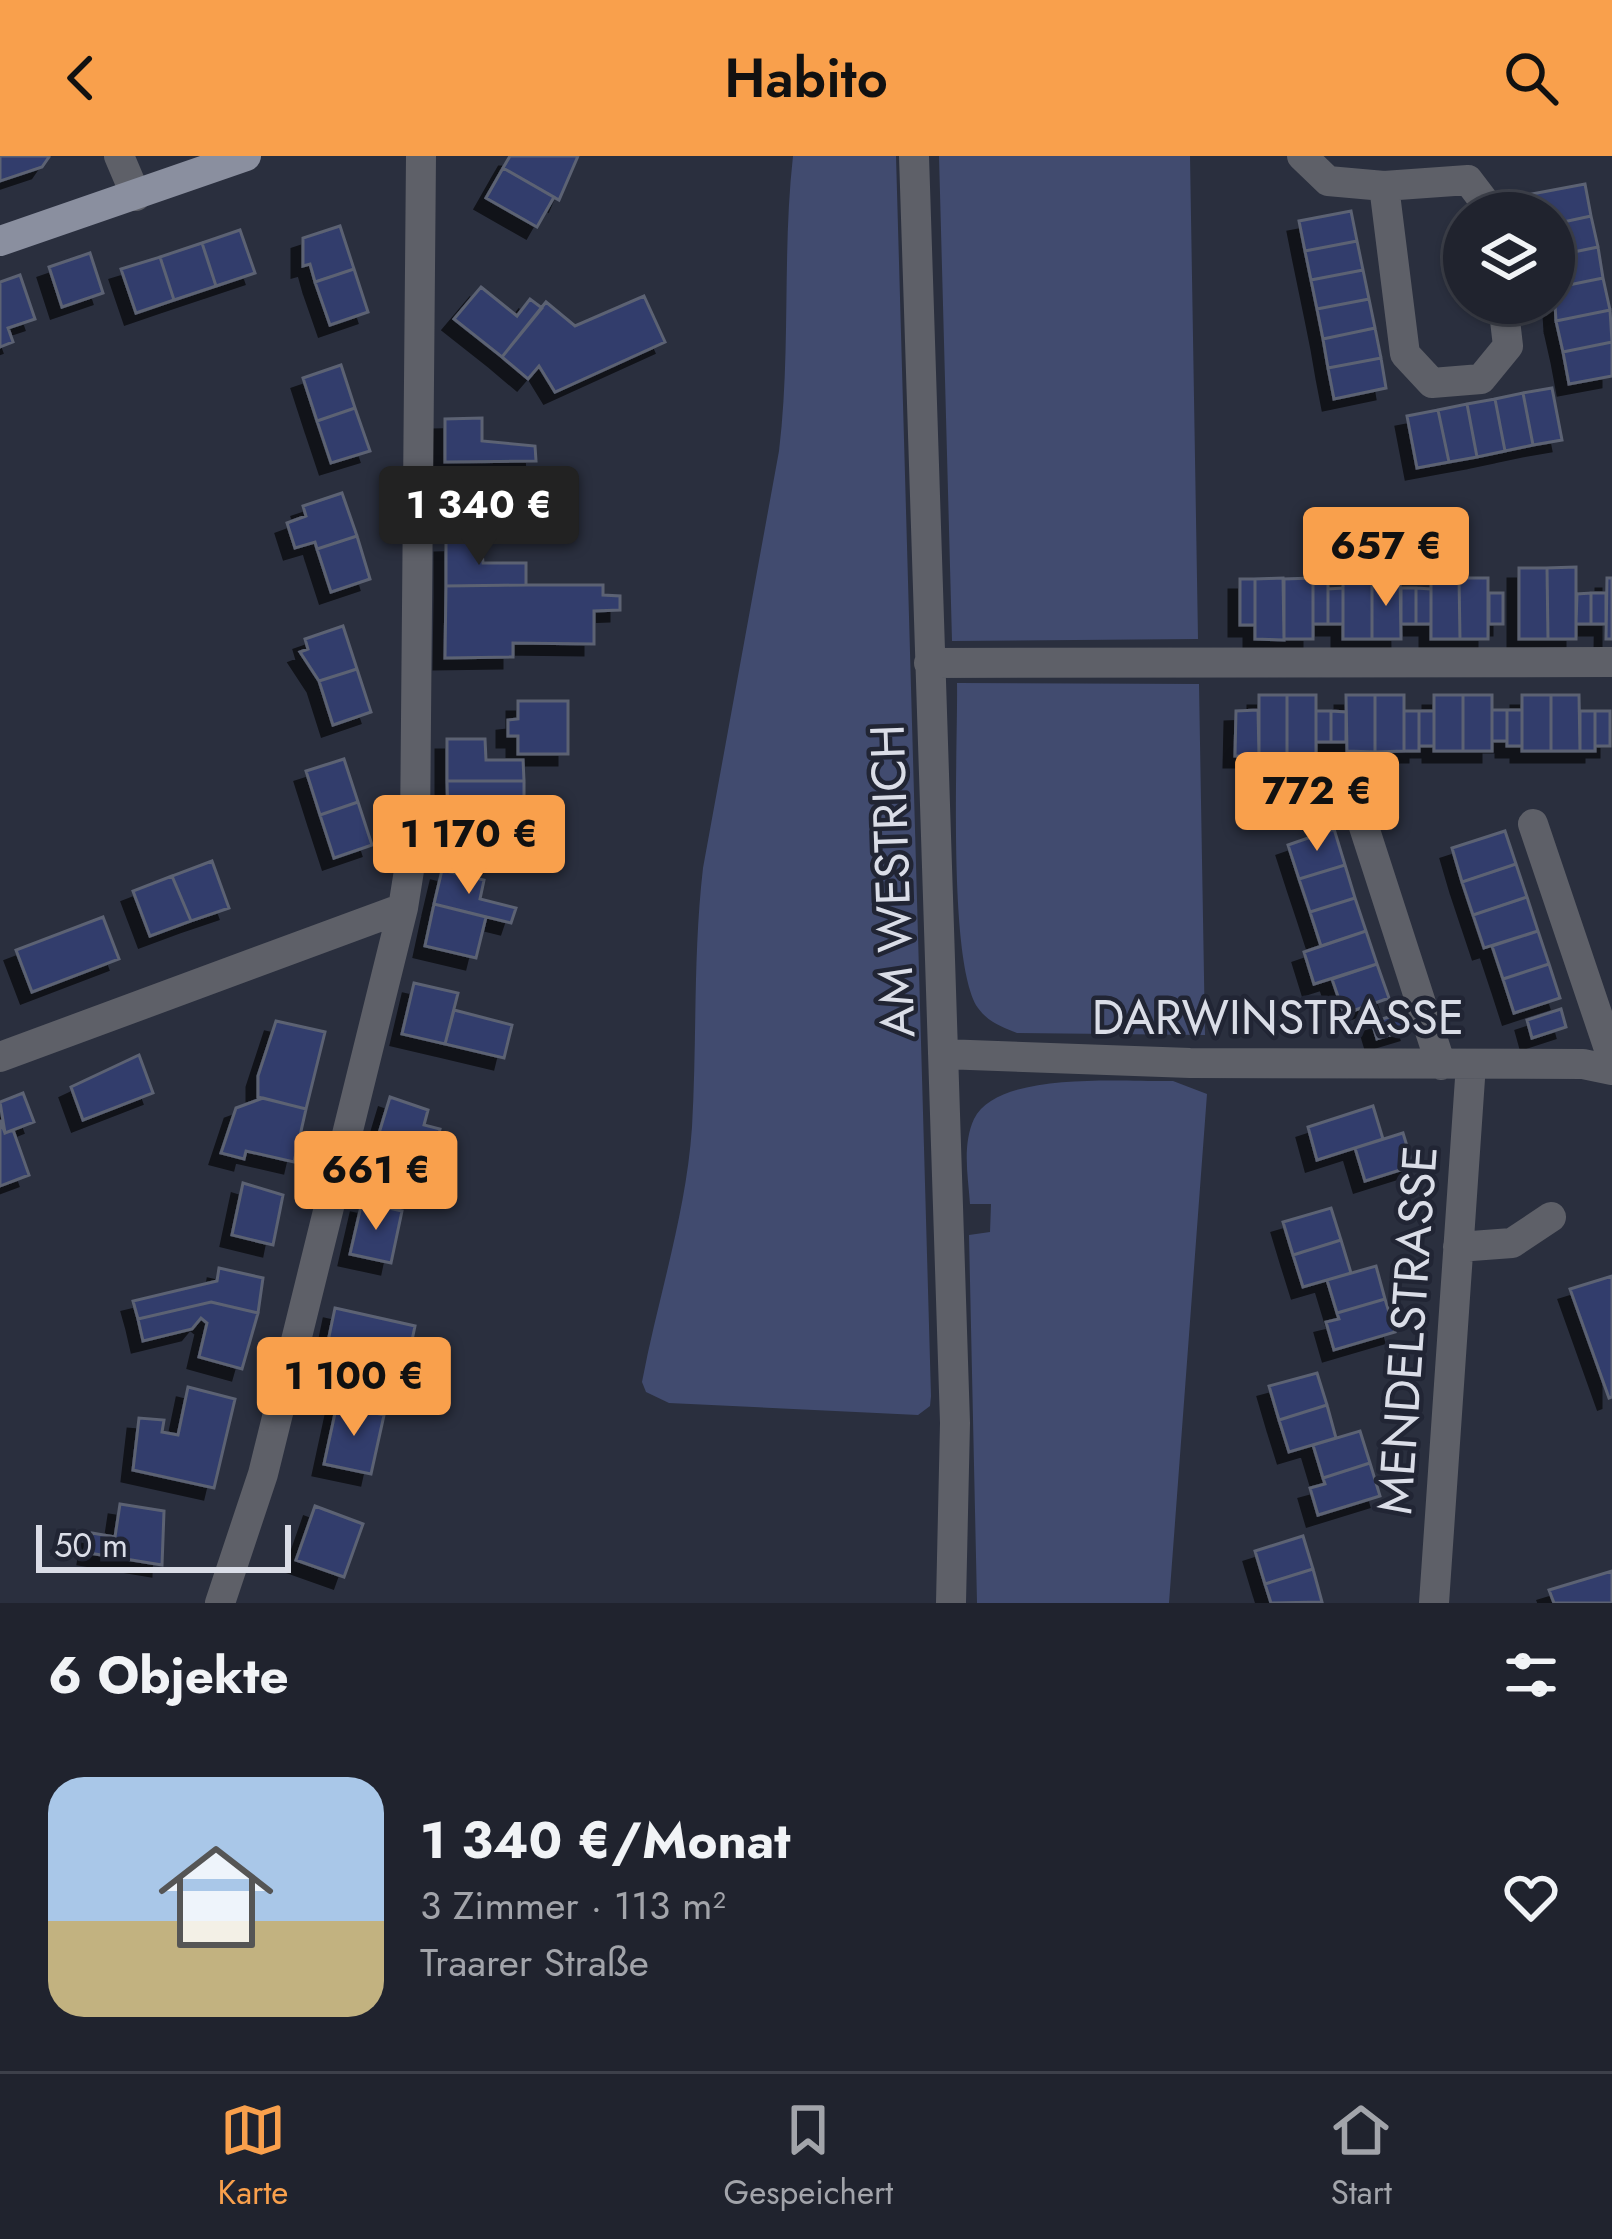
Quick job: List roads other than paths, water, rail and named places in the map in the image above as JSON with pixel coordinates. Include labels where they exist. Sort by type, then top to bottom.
[{"type":"main road","points":[[0,242],[246,156]]},
{"type":"street","points":[[118,156],[136,196]]},
{"type":"street","points":[[220,1603],[263,1474],[403,908],[415,833],[421,156]]},
{"type":"street","name":"AM WESTRICH","points":[[914,156],[955,1423],[951,1603]]},
{"type":"street","points":[[1301,156],[1328,181],[1384,186],[1468,180],[1477,192]]},
{"type":"street","points":[[1384,186],[1405,354],[1432,383],[1481,379],[1508,346],[1505,324]]},
{"type":"street","points":[[929,663],[1612,662]]},
{"type":"street","points":[[1364,824],[1456,1064]]},
{"type":"street","points":[[1533,824],[1612,1058]]},
{"type":"street","points":[[0,1058],[403,908]]},
{"type":"street","name":"DARWINSTRASSE","points":[[943,1054],[999,1060],[1583,1064],[1612,1070]]},
{"type":"street","name":"MENDELSTRASSE","points":[[1434,1603],[1458,1247],[1456,1064]]},
{"type":"street","points":[[1458,1247],[1512,1244],[1551,1217]]}]
